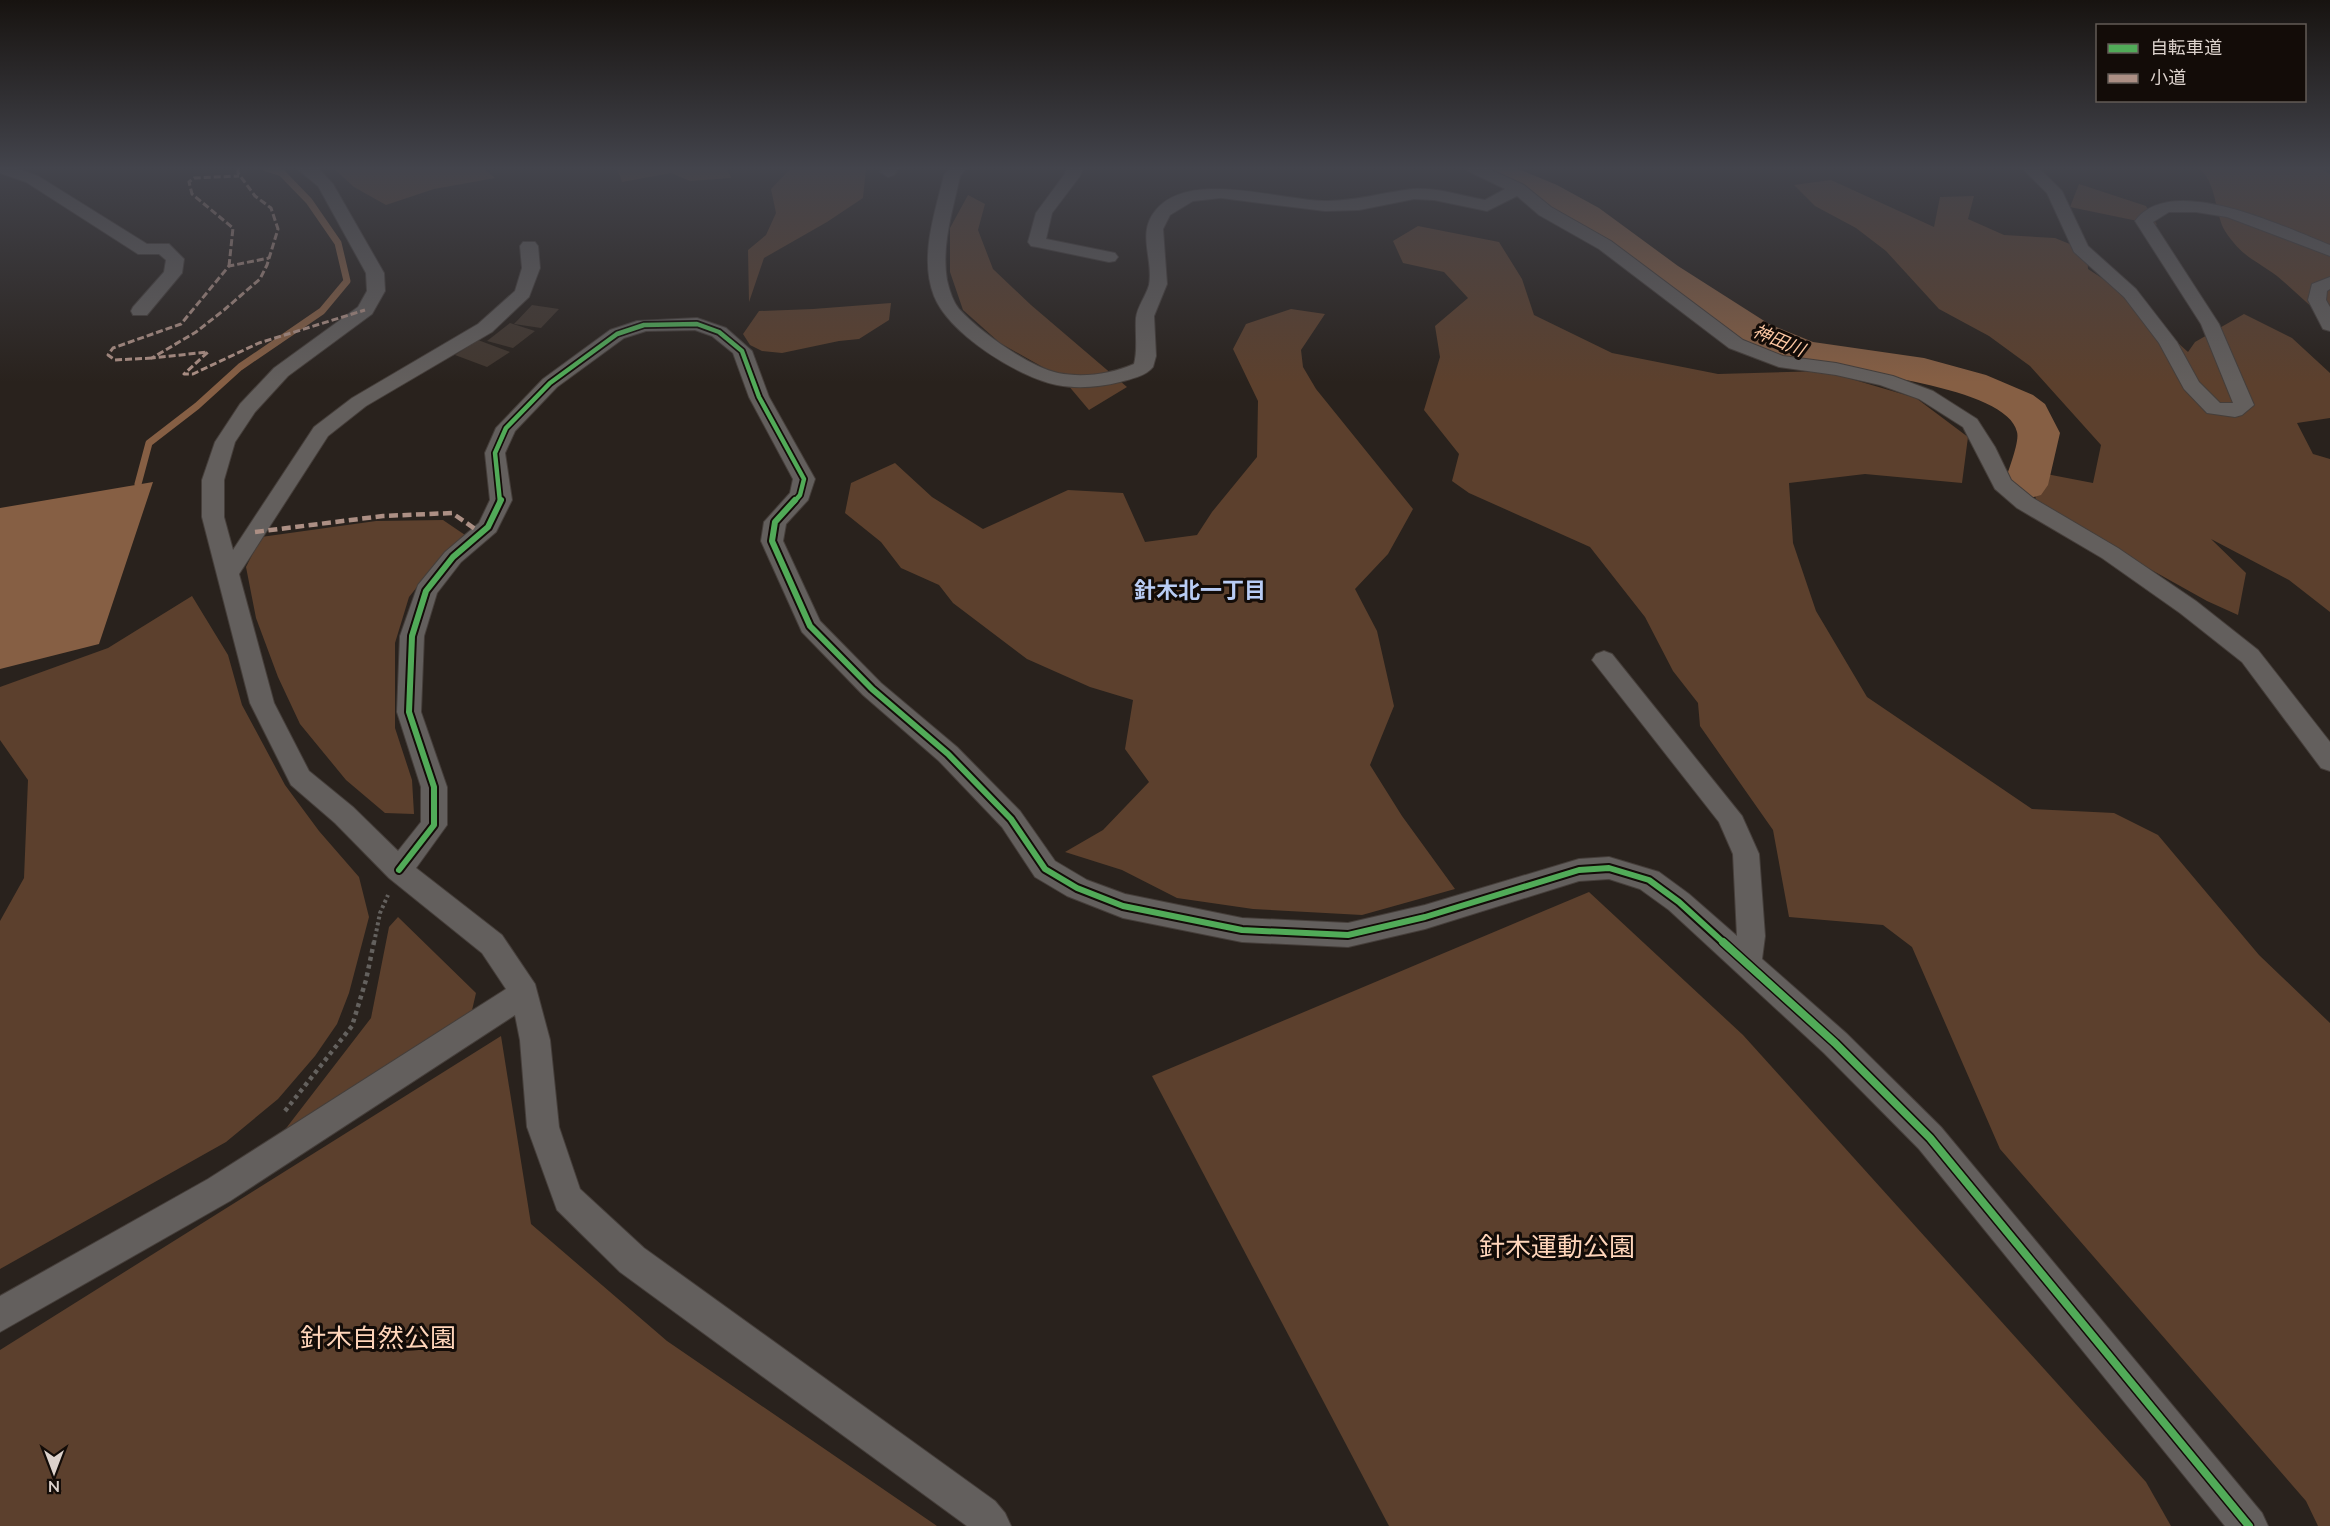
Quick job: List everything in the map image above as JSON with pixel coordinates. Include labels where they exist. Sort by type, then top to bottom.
[{"type":"street","points":[[127,239],[144,250],[164,248],[175,259],[173,273],[140,311]]},
{"type":"street","points":[[356,239],[375,273],[376,291],[365,310],[281,372],[247,408],[225,442],[213,480],[213,517],[262,703],[300,778],[344,815],[399,870],[492,944],[525,993],[535,1041],[543,1127],[568,1199],[632,1260],[973,1507],[992,1526]]},
{"type":"street","points":[[940,239],[936,258],[939,282],[951,312],[993,346],[1030,368],[1056,379],[1091,380],[1127,375],[1143,367],[1146,356],[1145,316],[1158,285],[1155,239]]},
{"type":"street","points":[[1038,239],[1037,242],[1109,257]]},
{"type":"street","points":[[1595,239],[1736,344],[1779,361],[1836,369],[1886,380],[1926,395],[1970,423],[1985,447],[2001,484],[2025,503],[2110,553],[2188,607],[2250,656],[2330,761]]},
{"type":"street","points":[[2076,239],[2080,248],[2130,293],[2168,342],[2191,385],[2214,409],[2235,411],[2244,405],[2210,324],[2156,239]]},
{"type":"street","points":[[2299,239],[2330,251]]},
{"type":"street","points":[[228,574],[321,432],[359,402],[485,328],[523,293],[531,268],[529,246]]},
{"type":"street","points":[[2330,282],[2318,288],[2317,300],[2330,326]]},
{"type":"street","points":[[399,870],[434,825],[434,787],[410,712],[412,636],[426,591],[453,557],[488,526],[501,500],[495,453],[506,428],[550,383],[617,334],[644,325],[697,324],[719,332],[742,351],[759,397],[804,478],[800,495],[775,522],[772,541],[810,626],[872,688],[948,754],[1011,819],[1045,869],[1077,888],[1123,906],[1242,930],[1348,935],[1425,917],[1579,870],[1609,868],[1649,880],[1679,902],[1835,1042],[1930,1138],[2249,1526]]},
{"type":"street","points":[[1604,660],[1729,816],[1746,854],[1752,936],[1747,963]]},
{"type":"street","points":[[0,1315],[219,1190],[525,993]]},
{"type":"path","points":[[278,1120],[352,1026],[366,980],[380,913],[399,870]]},
{"type":"green space","points":[[761,239],[797,239],[764,258],[749,302],[748,250]]},
{"type":"green space","points":[[950,239],[982,239],[993,269],[1031,305],[1127,387],[1089,410],[1062,378],[1000,343],[963,310],[950,272]]},
{"type":"green space","points":[[1485,239],[1499,242],[1522,279],[1534,315],[1612,353],[1718,374],[1824,371],[1916,398],[1968,437],[1962,483],[1865,474],[1789,483],[1793,543],[1816,611],[1867,697],[2032,809],[2114,813],[2158,835],[2259,955],[2330,1023],[2330,1526],[2318,1526],[2306,1501],[2000,1149],[1912,947],[1883,925],[1789,917],[1773,830],[1700,726],[1698,703],[1673,671],[1645,617],[1590,547],[1469,493],[1452,481],[1459,454],[1424,410],[1440,357],[1435,326],[1468,298],[1444,272],[1403,263],[1393,241]]},
{"type":"green space","points":[[1871,239],[2058,239],[2087,251],[2088,269],[2117,288],[2188,352],[2195,342],[2244,314],[2292,338],[2330,373],[2330,418],[2297,423],[2313,454],[2330,459],[2330,612],[2289,580],[2211,539],[2246,573],[2238,615],[2207,601],[2037,506],[2031,471],[2093,483],[2101,445],[2030,366],[1989,336],[1939,309],[1886,251]]},
{"type":"green space","points":[[2231,239],[2330,239],[2330,322],[2277,276],[2237,247]]},
{"type":"green space","points":[[891,303],[889,320],[859,339],[782,353],[762,351],[750,345],[743,334],[759,311]]},
{"type":"green space","points":[[1291,309],[1325,314],[1301,350],[1303,367],[1316,389],[1413,509],[1388,554],[1355,589],[1377,631],[1394,706],[1370,765],[1402,816],[1455,889],[1362,915],[1253,909],[1177,898],[1122,870],[1065,852],[1103,830],[1149,782],[1125,749],[1133,700],[1090,687],[1027,659],[953,603],[939,585],[901,568],[881,542],[845,513],[851,483],[895,463],[932,497],[983,529],[1068,490],[1123,493],[1145,542],[1197,535],[1212,512],[1257,457],[1258,401],[1233,349],[1246,324]]},
{"type":"green space","points":[[443,520],[465,535],[437,562],[409,597],[395,643],[395,728],[412,780],[414,814],[385,813],[346,780],[300,724],[278,677],[256,618],[246,567],[261,537],[376,521]]},
{"type":"green space","points":[[192,596],[228,655],[242,705],[285,785],[319,831],[359,877],[369,917],[349,993],[337,1024],[315,1056],[278,1099],[226,1142],[0,1269],[0,921],[24,878],[28,780],[0,740],[0,687],[108,648]]},
{"type":"green space","name":"針木運動公園","points":[[1589,892],[1743,1035],[2146,1482],[2171,1526],[1389,1526],[1152,1076]]},
{"type":"green space","points":[[398,917],[476,993],[470,1019],[277,1140],[371,1018],[389,927]]},
{"type":"green space","name":"針木自然公園","points":[[501,1036],[531,1224],[667,1341],[937,1526],[0,1526],[0,1350]]},
{"type":"shaded area","points":[[153,482],[99,644],[0,669],[0,508]]},
{"type":"building","points":[[532,305],[559,309],[541,328],[514,324]]},
{"type":"building","points":[[510,323],[535,331],[513,348],[487,341]]},
{"type":"building","points":[[478,340],[510,352],[487,367],[455,355]]},
{"type":"waterway","points":[[138,484],[149,443],[197,406],[240,367],[322,311],[347,281],[335,239]]},
{"type":"waterway","name":"神田川","points":[[1619,239],[1665,274],[1755,332],[1804,353],[1924,370],[1972,384],[2019,404],[2030,413],[2039,433],[2026,485]]},
{"type":"marked path","points":[[229,266],[232,239]]},
{"type":"marked path","points":[[275,239],[260,279],[196,332],[152,358],[208,352],[184,374],[193,374],[259,343],[365,310]]},
{"type":"marked path","points":[[152,358],[115,360],[108,355],[113,348],[181,324],[229,266],[269,258]]},
{"type":"marked path","points":[[255,532],[383,516],[452,513],[481,533]]},
{"type":"cycle path","points":[[399,870],[434,825],[434,787],[409,712],[412,636],[426,591],[453,557],[488,527],[501,500],[495,453],[506,428],[550,383],[617,334],[644,325],[697,324],[719,332],[742,351],[759,397],[804,479],[800,495],[775,522],[772,541],[810,626],[872,689],[948,754],[1011,819],[1045,869],[1077,888],[1123,906],[1242,930],[1348,935],[1425,917],[1579,870],[1609,868],[1649,880],[1679,902],[1835,1043],[1930,1138],[2249,1526]]},
{"type":"district","name":"針木北一丁目","points":[[1200,590]]}]
